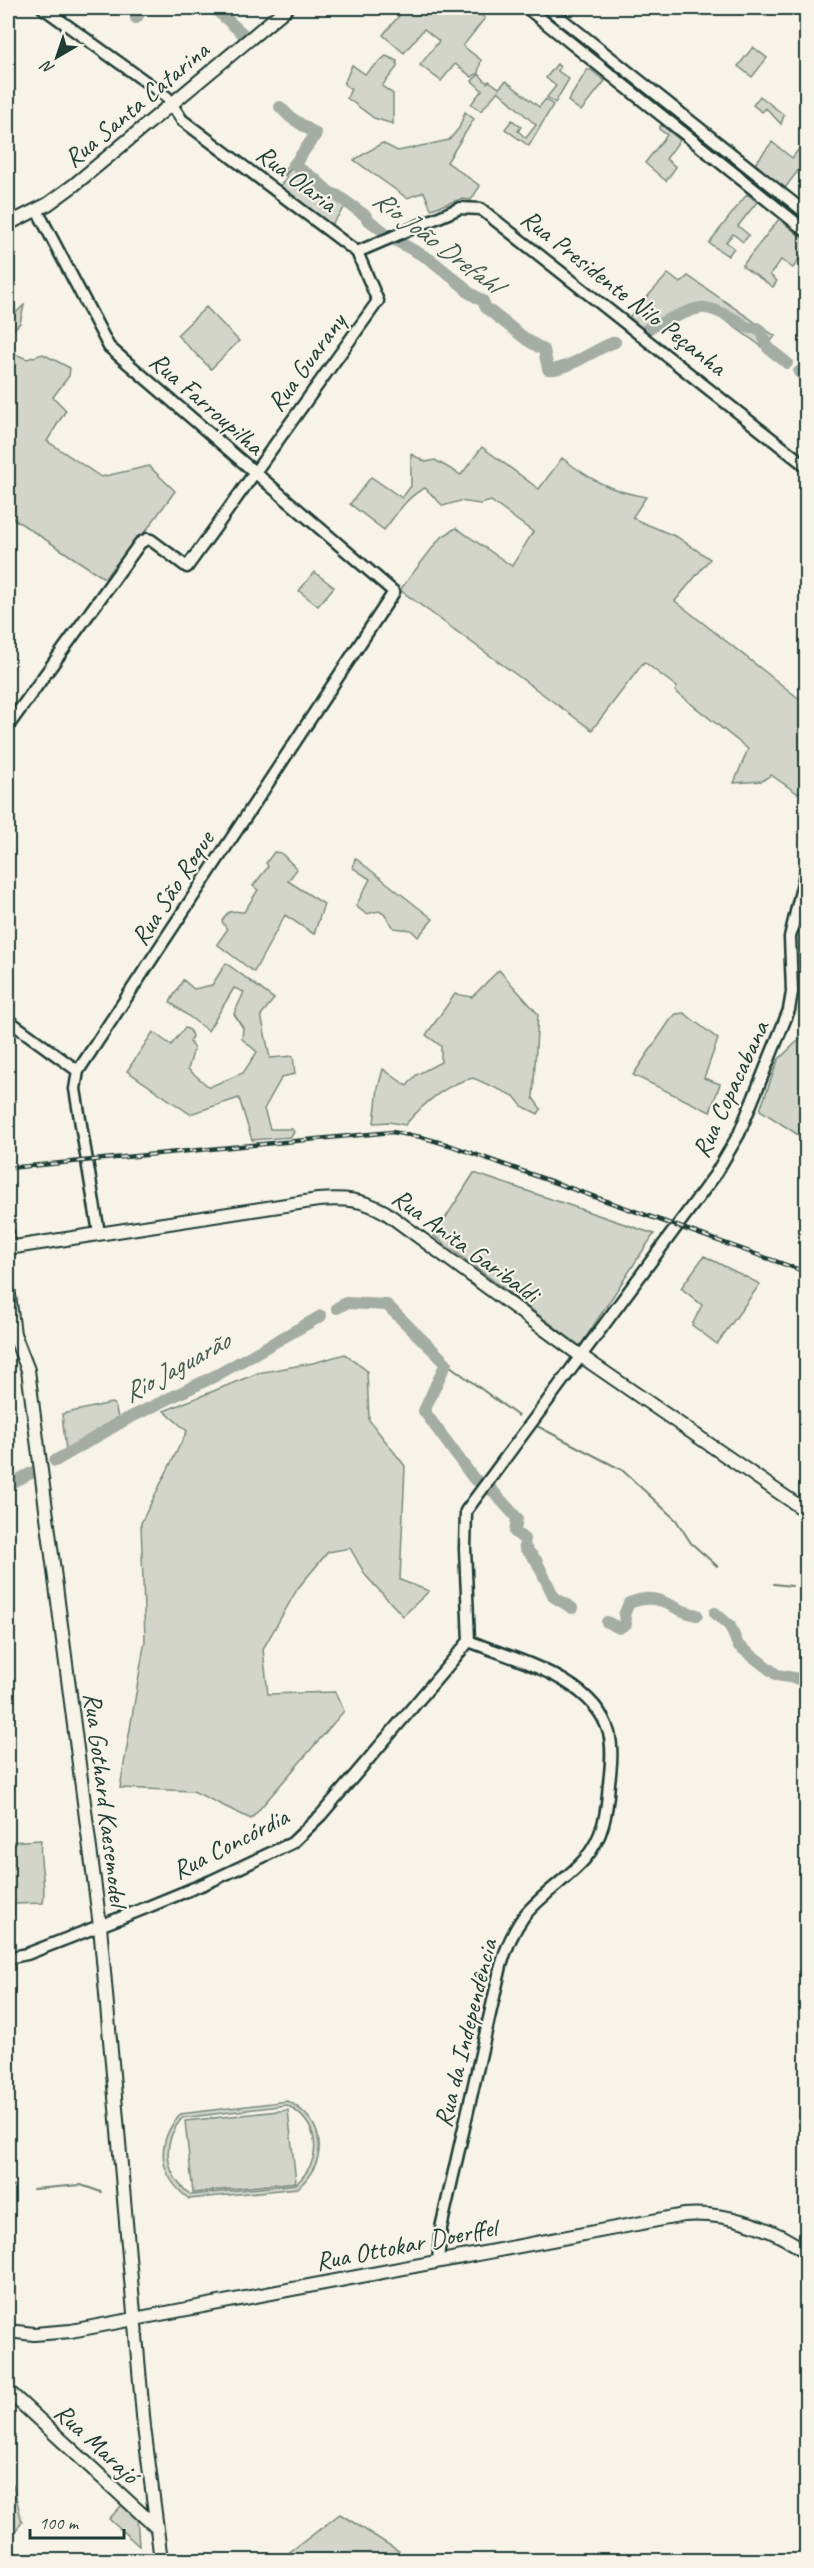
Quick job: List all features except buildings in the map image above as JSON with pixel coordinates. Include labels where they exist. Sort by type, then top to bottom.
[{"type":"main road","name":"Rua Santa Catarina","points":[[8,224],[37,210],[74,185],[287,8]]},
{"type":"main road","name":"Rua Anita Garibaldi","points":[[8,1247],[318,1200],[340,1198],[362,1201],[385,1212],[581,1356],[807,1511]]},
{"type":"main road","name":"Rua Gothard Kaesemodel","points":[[8,1287],[14,1334],[28,1370],[100,1926],[151,2494],[161,2560]]},
{"type":"main road","name":"Rua Ottokar Doerffel","points":[[8,2331],[56,2333],[136,2320],[690,2215],[726,2217],[754,2224],[776,2233],[807,2252]]},
{"type":"main road","points":[[138,2338],[156,2316]]},
{"type":"main road","name":"Rua Marajó","points":[[8,2391],[157,2528]]},
{"type":"main road","points":[[132,2505],[145,2505],[151,2494]]},
{"type":"street","name":"Rua Olaria","points":[[43,8],[166,97],[182,120],[357,252],[378,301]]},
{"type":"street","points":[[527,8],[807,231]]},
{"type":"street","points":[[548,8],[807,213]]},
{"type":"street","name":"Rua Presidente Nilo Peçanha","points":[[357,252],[460,207],[481,209],[807,466]]},
{"type":"street","name":"Rua Farroupilha","points":[[37,210],[106,345],[394,592]]},
{"type":"street","name":"Rua Guarany","points":[[8,726],[140,543],[147,539],[187,567],[378,301]]},
{"type":"street","name":"Rua São Roque","points":[[99,1233],[75,1089],[78,1071],[394,592]]},
{"type":"street","name":"Rua Copacabana","points":[[581,1356],[715,1175],[736,1140],[789,1010],[792,992],[790,950],[792,926],[807,870]]},
{"type":"street","points":[[8,1020],[78,1071]]},
{"type":"street","points":[[62,1060],[75,1089]]},
{"type":"street","points":[[8,1233],[8,1247]]},
{"type":"street","points":[[469,1641],[465,1517],[470,1505],[581,1356]]},
{"type":"street","name":"Rua Concórdia","points":[[8,1958],[27,1954],[211,1881],[283,1848],[300,1837],[469,1641]]},
{"type":"street","name":"Rua da Independência","points":[[438,2261],[441,2228],[508,1943],[524,1917],[583,1861],[592,1849],[605,1821],[611,1766],[609,1733],[602,1717],[580,1690],[567,1682],[469,1641]]},
{"type":"shaded area","points":[[397,8],[472,8],[485,18],[463,46],[481,60],[478,73],[472,77],[455,64],[441,81],[420,65],[439,41],[424,29],[404,53],[383,35],[402,12]]},
{"type":"shaded area","points":[[534,8],[541,8],[623,73],[623,76],[620,76]]},
{"type":"shaded area","points":[[753,47],[767,58],[752,77],[738,66]]},
{"type":"shaded area","points":[[386,56],[397,61],[397,67],[382,86],[393,94],[393,124],[374,118],[347,98],[351,89],[344,84],[352,65],[365,74]]},
{"type":"shaded area","points":[[557,64],[560,67],[558,71],[569,79],[555,103],[547,97],[556,86],[546,78]]},
{"type":"shaded area","points":[[587,70],[591,70],[605,81],[581,111],[568,101]]},
{"type":"shaded area","points":[[479,74],[487,83],[489,81],[499,88],[506,81],[539,107],[546,99],[553,105],[529,146],[505,129],[512,120],[521,127],[518,131],[526,138],[536,125],[498,91],[481,111],[471,104],[482,90],[472,81]]},
{"type":"shaded area","points":[[639,86],[721,151],[721,154],[718,154],[637,90]]},
{"type":"shaded area","points":[[760,96],[784,115],[781,124],[766,108],[762,112],[753,105]]},
{"type":"shaded area","points":[[465,112],[474,119],[447,162],[480,186],[471,200],[461,199],[431,209],[424,192],[407,198],[354,160],[382,143],[398,151],[449,140],[459,128]]},
{"type":"shaded area","points":[[661,125],[680,140],[666,159],[676,167],[666,181],[645,163],[667,135],[659,129]]},
{"type":"shaded area","points":[[806,140],[806,160],[785,188],[755,164],[772,142],[792,158]]},
{"type":"shaded area","points":[[292,159],[349,202],[331,225],[280,186],[287,177],[282,173]]},
{"type":"shaded area","points":[[742,169],[806,220],[806,225],[741,173]]},
{"type":"shaded area","points":[[747,194],[757,202],[738,226],[749,235],[743,242],[733,234],[726,242],[734,248],[728,256],[709,243]]},
{"type":"shaded area","points":[[779,219],[806,241],[806,249],[793,268],[781,260],[770,275],[777,281],[773,287],[742,266]]},
{"type":"shaded area","points":[[668,274],[680,283],[688,276],[775,336],[765,349],[715,313],[708,311],[702,311],[648,333],[629,317]]},
{"type":"shaded area","points":[[24,305],[20,323],[8,335],[8,320]]},
{"type":"shaded area","points":[[206,307],[239,341],[211,369],[177,335]]},
{"type":"shaded area","points":[[8,351],[27,359],[43,354],[70,368],[69,376],[53,397],[66,410],[47,441],[101,477],[149,466],[175,491],[148,528],[104,578],[8,515]]},
{"type":"shaded area","points":[[482,447],[539,489],[562,458],[601,484],[646,497],[632,518],[677,537],[710,559],[675,601],[806,704],[806,791],[797,793],[771,775],[762,781],[734,783],[748,749],[675,691],[677,687],[644,662],[592,730],[400,590],[440,538],[456,528],[512,566],[533,532],[491,501],[480,504],[460,501],[443,506],[425,488],[407,501],[384,530],[350,504],[371,477],[402,498],[411,486],[411,454],[426,462],[435,460],[461,475]]},
{"type":"shaded area","points":[[314,572],[334,587],[318,606],[299,591]]},
{"type":"shaded area","points":[[274,852],[281,853],[297,869],[288,881],[324,904],[314,934],[285,915],[254,972],[217,944],[227,930],[222,921],[224,917],[231,912],[244,912],[258,890],[253,886],[268,867],[266,863]]},
{"type":"shaded area","points":[[355,858],[433,919],[418,937],[411,930],[394,928],[379,911],[366,914],[356,906],[370,879],[353,868]]},
{"type":"shaded area","points":[[226,963],[274,999],[261,1015],[270,1058],[293,1056],[295,1074],[282,1077],[264,1109],[270,1129],[292,1129],[294,1132],[291,1137],[252,1140],[239,1098],[190,1114],[127,1071],[153,1032],[171,1045],[185,1028],[190,1030],[192,1036],[190,1042],[194,1049],[188,1069],[209,1087],[243,1073],[257,1052],[242,1039],[243,1028],[234,1014],[244,992],[234,988],[208,1031],[170,1002],[183,980],[194,989],[212,985]]},
{"type":"shaded area","points":[[499,970],[538,1014],[533,1098],[541,1109],[538,1114],[522,1106],[514,1096],[473,1078],[453,1085],[435,1096],[405,1125],[389,1122],[374,1123],[378,1088],[383,1069],[407,1086],[416,1075],[441,1062],[441,1046],[426,1035],[455,994],[472,997]]},
{"type":"shaded area","points":[[684,1013],[718,1039],[704,1078],[720,1084],[710,1112],[633,1075],[671,1019],[676,1014]]},
{"type":"shaded area","points":[[806,1033],[806,1140],[760,1110],[778,1060]]},
{"type":"shaded area","points":[[474,1173],[654,1234],[580,1346],[434,1236]]},
{"type":"shaded area","points":[[704,1256],[760,1284],[717,1344],[692,1325],[702,1305],[681,1288]]},
{"type":"shaded area","points":[[345,1354],[367,1371],[369,1420],[405,1466],[400,1580],[429,1591],[403,1616],[366,1576],[350,1548],[328,1552],[298,1588],[263,1649],[268,1694],[335,1692],[344,1711],[251,1819],[193,1791],[120,1788],[145,1640],[141,1523],[187,1431],[164,1411],[258,1373],[313,1363]]},
{"type":"shaded area","points":[[111,1403],[115,1405],[118,1417],[66,1451],[62,1414]]},
{"type":"shaded area","points":[[41,1840],[43,1903],[14,1904],[14,1916],[8,1916],[8,1842]]},
{"type":"shaded area","points":[[288,2101],[310,2119],[319,2141],[319,2153],[308,2177],[298,2188],[189,2199],[171,2180],[164,2159],[166,2137],[180,2114]],"holes":[[[287,2105],[298,2113],[312,2131],[314,2153],[305,2174],[296,2184],[191,2195],[175,2178],[168,2158],[168,2148],[175,2128],[182,2118]]]},
{"type":"shaded area","points":[[288,2110],[296,2182],[193,2193],[185,2121]]},
{"type":"shaded area","points":[[8,2479],[13,2484],[22,2522],[8,2540]]},
{"type":"shaded area","points":[[123,2504],[137,2517],[139,2546],[109,2519]]},
{"type":"shaded area","points":[[340,2514],[413,2560],[294,2560],[286,2555]]},
{"type":"waterway","name":"Rio João Drefahl","points":[[136,18],[143,8]]},
{"type":"waterway","name":"Rio João Drefahl","points":[[214,8],[242,33]]},
{"type":"waterway","name":"Rio João Drefahl","points":[[280,107],[290,117],[316,134],[294,165],[329,192],[366,216],[395,240],[431,260],[468,292],[483,301],[486,308],[527,340],[544,350],[548,369],[563,367],[615,342]]},
{"type":"waterway","points":[[286,174],[294,165]]},
{"type":"waterway","name":"Rio João Drefahl","points":[[647,329],[693,310],[709,309],[740,322],[748,328],[757,328],[762,332],[768,348],[787,363]]},
{"type":"waterway","name":"Rio João Drefahl","points":[[799,372],[806,378]]},
{"type":"waterway","name":"Rio Jaguarão","points":[[337,1308],[346,1303],[387,1305],[446,1363],[424,1411],[474,1479],[491,1489],[517,1518],[515,1532],[524,1539],[525,1548],[536,1560],[554,1597],[572,1608]]},
{"type":"waterway","name":"Rio Jaguarão","points":[[55,1461],[125,1420],[215,1376],[321,1316]]},
{"type":"waterway","points":[[446,1363],[518,1416]]},
{"type":"waterway","points":[[537,1426],[622,1470],[676,1520],[691,1543],[717,1566]]},
{"type":"waterway","name":"Rio Jaguarão","points":[[8,1485],[37,1470]]},
{"type":"waterway","points":[[774,1584],[792,1586]]},
{"type":"waterway","name":"Rio Jaguarão","points":[[607,1622],[619,1628],[626,1624],[624,1615],[629,1603],[649,1599],[664,1602],[687,1613],[697,1615]]},
{"type":"waterway","name":"Rio Jaguarão","points":[[715,1613],[730,1626],[738,1645],[777,1675],[806,1680]]},
{"type":"waterway","points":[[33,2189],[81,2185],[101,2192]]},
{"type":"waterway","points":[[8,2186],[14,2187]]},
{"type":"railway","points":[[8,1168],[392,1132],[449,1145],[806,1272]]}]
